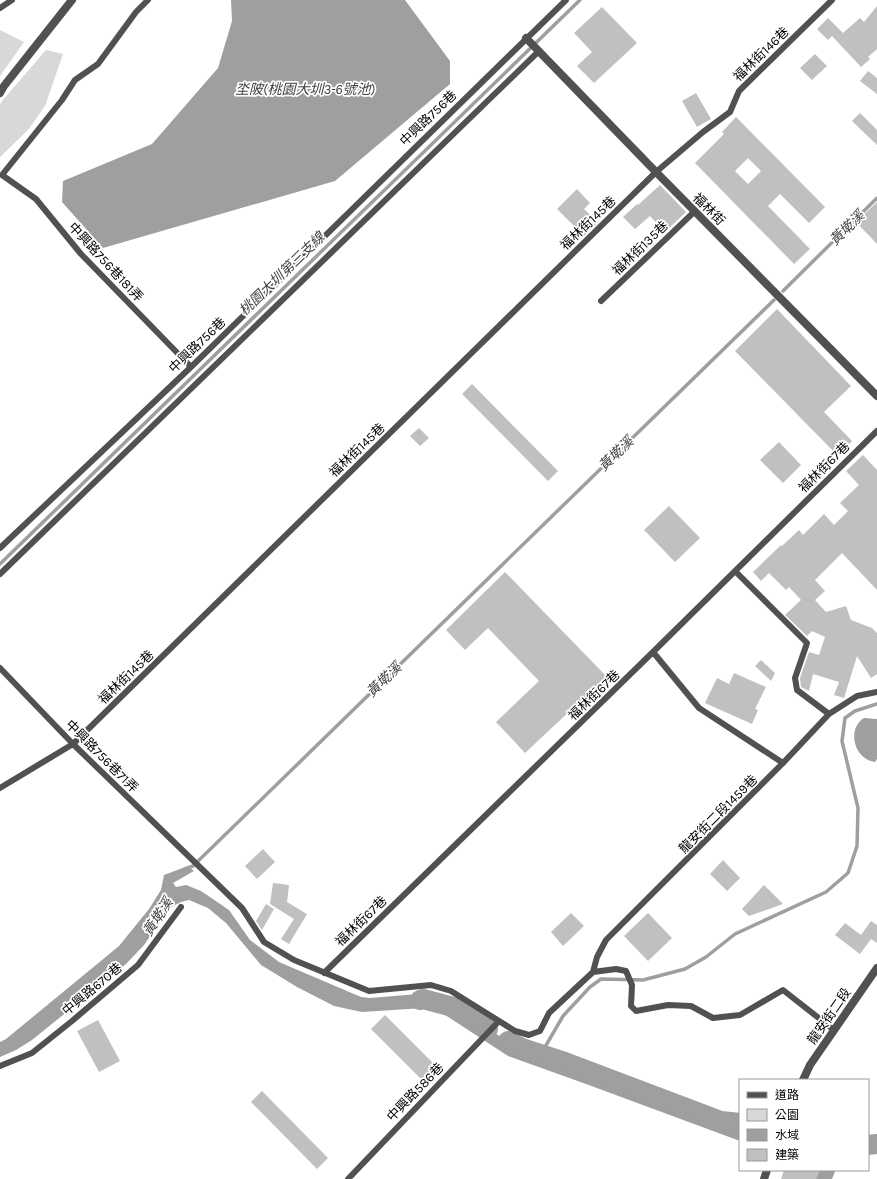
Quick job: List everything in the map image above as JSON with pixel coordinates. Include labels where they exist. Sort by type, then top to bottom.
[{"type":"street","points":[[0,93],[72,0]]},
{"type":"street","name":"福林街","points":[[526,38],[694,212],[877,396]]},
{"type":"street","name":"龍安街二段","points":[[803,1079],[810,1065],[877,968]]},
{"type":"lane","points":[[0,8],[12,0]]},
{"type":"lane","name":"中興路756巷181弄","points":[[148,0],[136,12],[98,64],[75,80],[62,100],[2,175],[36,199],[81,254],[191,367]]},
{"type":"lane","name":"中興路756巷","points":[[0,548],[191,367],[566,0]]},
{"type":"lane","name":"福林街146巷","points":[[656,172],[703,132],[730,112],[739,90],[832,0]]},
{"type":"lane","points":[[0,574],[539,51]]},
{"type":"lane","name":"福林街145巷","points":[[0,788],[73,744],[656,172]]},
{"type":"lane","name":"福林街135巷","points":[[601,301],[694,212]]},
{"type":"lane","name":"福林街67巷","points":[[324,973],[653,652],[877,430]]},
{"type":"lane","points":[[735,571],[807,643],[795,678],[797,690],[829,714]]},
{"type":"lane","points":[[653,652],[699,708],[783,764]]},
{"type":"lane","name":"中興路756巷71弄","points":[[0,668],[73,744],[242,908],[264,942],[294,960],[369,991],[431,986],[451,990],[515,1031],[529,1035],[540,1031],[549,1013],[593,972]]},
{"type":"lane","name":"龍安街二段1459巷","points":[[593,972],[598,956],[606,940],[783,764],[829,714],[857,696],[877,692]]},
{"type":"lane","name":"中興路670巷","points":[[0,1066],[32,1053],[138,965],[181,907]]},
{"type":"lane","points":[[593,972],[616,969],[626,971],[632,985],[631,1006],[636,1011],[668,1005],[691,1006],[713,1018],[740,1015],[783,990],[834,1030]]},
{"type":"lane","name":"中興路586巷","points":[[348,1179],[499,1021]]},
{"type":"green space","points":[[0,30],[24,42],[0,76]]},
{"type":"green space","points":[[46,50],[63,54],[45,106],[28,130],[0,157],[0,105]]},
{"type":"water","name":"坔陂(桃園大圳3-6號池)","points":[[231,0],[405,0],[450,61],[450,84],[335,181],[103,248],[62,202],[63,181],[152,144],[218,68],[232,21]]},
{"type":"water","points":[[864,718],[877,719],[877,759],[875,762],[868,760],[862,755],[857,749],[855,743],[855,729]]},
{"type":"water","points":[[188,866],[194,871],[173,883],[176,887],[186,885],[201,891],[229,910],[250,940],[279,962],[361,997],[370,998],[418,994],[431,997],[498,1035],[534,1052],[719,1125],[739,1130],[739,1141],[508,1056],[436,1009],[424,1008],[362,1012],[334,1006],[297,987],[261,965],[226,923],[208,908],[189,900],[171,907],[144,945],[126,964],[32,1040],[16,1050],[0,1057],[0,1042],[6,1039],[119,946],[149,909],[161,890],[164,875]]},
{"type":"building","points":[[877,6],[877,49],[868,57],[870,59],[861,67],[832,36],[828,40],[817,29],[828,18],[843,33],[860,18],[864,22]]},
{"type":"building","points":[[602,7],[637,43],[594,83],[577,66],[592,52],[574,33]]},
{"type":"building","points":[[815,54],[827,66],[812,80],[800,68]]},
{"type":"building","points":[[868,71],[877,78],[877,94],[860,81]]},
{"type":"building","points":[[696,93],[711,119],[697,127],[682,101]]},
{"type":"building","points":[[860,113],[877,130],[877,145],[852,121]]},
{"type":"building","points":[[736,117],[825,207],[809,223],[780,194],[768,206],[810,249],[794,264],[695,163],[724,134],[722,132]],"holes":[[[748,158],[761,171],[748,184],[735,171]]]},
{"type":"building","points":[[660,185],[686,212],[665,232],[650,216],[635,229],[623,217]]},
{"type":"building","points":[[577,189],[590,203],[584,209],[598,222],[584,236],[557,209]]},
{"type":"building","points":[[877,202],[877,244],[856,222]]},
{"type":"building","points":[[777,309],[851,386],[824,412],[852,441],[838,456],[735,351]]},
{"type":"building","points":[[472,384],[558,471],[548,481],[462,394]]},
{"type":"building","points":[[419,428],[429,438],[420,446],[410,436]]},
{"type":"building","points":[[779,442],[801,465],[783,483],[760,460]]},
{"type":"building","points":[[863,455],[877,470],[877,590],[842,553],[815,580],[825,591],[815,600],[826,612],[846,606],[851,620],[872,628],[877,633],[877,674],[871,678],[857,656],[844,698],[834,695],[839,682],[813,674],[809,691],[801,687],[800,678],[809,652],[819,655],[825,637],[812,631],[807,636],[785,615],[801,600],[789,587],[786,590],[769,573],[761,581],[753,572],[799,530],[803,535],[824,514],[834,525],[848,511],[840,503],[859,485],[846,471]]},
{"type":"building","points":[[669,506],[700,538],[675,562],[644,530]]},
{"type":"building","points":[[505,572],[610,680],[593,697],[589,693],[525,753],[496,722],[539,681],[488,628],[465,650],[446,630]]},
{"type":"building","points":[[761,660],[775,673],[771,681],[755,666]]},
{"type":"building","points":[[734,673],[766,687],[755,709],[758,710],[752,724],[705,703],[717,678],[729,684]]},
{"type":"building","points":[[263,849],[275,862],[257,879],[245,866]]},
{"type":"building","points":[[723,860],[740,878],[727,891],[710,874]]},
{"type":"building","points":[[273,883],[289,885],[287,902],[307,914],[289,944],[281,939],[294,919],[270,904]]},
{"type":"building","points":[[764,885],[783,904],[749,916],[742,909]]},
{"type":"building","points":[[266,904],[274,909],[262,930],[256,921]]},
{"type":"building","points":[[571,913],[584,926],[563,946],[551,932]]},
{"type":"building","points":[[648,913],[672,938],[648,961],[624,936]]},
{"type":"building","points":[[871,921],[877,925],[877,943],[871,939],[860,954],[835,935],[845,923],[861,935]]},
{"type":"building","points":[[385,1015],[441,1071],[427,1085],[371,1029]]},
{"type":"building","points":[[98,1020],[120,1061],[99,1072],[77,1031]]},
{"type":"building","points":[[262,1091],[328,1158],[317,1169],[251,1102]]},
{"type":"building","points":[[784,1171],[820,1171],[816,1179],[781,1179]]},
{"type":"waterway","name":"桃園大圳第三支線","points":[[0,564],[580,0]]},
{"type":"waterway","name":"黃墘溪","points":[[783,291],[877,198]]},
{"type":"waterway","name":"黃墘溪","points":[[185,869],[193,866],[774,300]]},
{"type":"waterway","points":[[541,1054],[563,1016],[590,987],[601,979],[643,980],[685,969],[706,957],[735,934],[826,892],[848,873],[857,846],[858,808],[842,741],[845,718],[855,711],[877,704]]},
{"type":"waterway","points":[[420,1000],[423,999],[457,1008],[488,1029]]},
{"type":"waterway","points":[[508,1041],[522,1048],[565,1062],[721,1121],[739,1123]]},
{"type":"waterway","points":[[869,1145],[877,1144]]},
{"type":"waterway","points":[[821,1179],[825,1171]]}]
